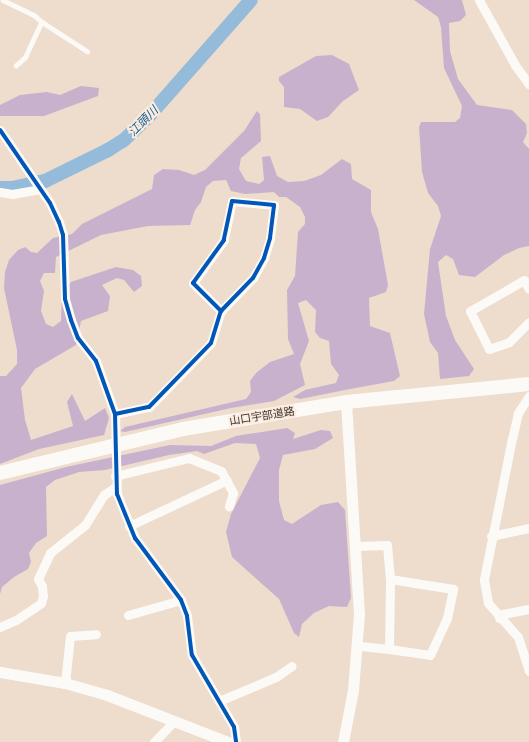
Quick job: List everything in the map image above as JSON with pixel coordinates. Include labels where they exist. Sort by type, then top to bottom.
[{"type":"main road","name":"山口宇部道路","points":[[0,473],[149,435],[346,402],[529,384]]},
{"type":"street","points":[[479,0],[526,74],[529,84]]},
{"type":"street","points":[[0,130],[50,202],[63,235],[63,274],[71,320],[78,338],[96,361],[115,414],[115,487],[129,526],[144,551],[181,600],[187,616],[192,655],[234,727],[236,742]]},
{"type":"street","points":[[0,192],[12,194],[38,185]]},
{"type":"street","points":[[115,414],[150,407],[212,343],[221,311],[253,278],[264,258],[270,238],[274,204],[232,201],[224,240],[193,283],[221,311]]},
{"type":"street","points":[[529,289],[524,280],[470,311],[489,349],[509,342],[529,322]]},
{"type":"street","points":[[529,396],[491,536],[485,570],[485,594],[488,604],[499,618],[518,637],[529,671]]},
{"type":"street","points":[[343,742],[358,646],[356,546],[346,402]]},
{"type":"street","points":[[115,474],[188,458],[221,471],[233,493],[230,506]]},
{"type":"street","points":[[129,526],[227,480]]},
{"type":"street","points":[[0,627],[16,620],[41,602],[43,596],[38,579],[50,553],[85,525],[104,495],[115,487]]},
{"type":"street","points":[[491,536],[529,528]]},
{"type":"street","points":[[356,546],[387,545],[390,579],[389,650]]},
{"type":"street","points":[[358,646],[430,655],[448,618],[453,589],[390,579]]},
{"type":"street","points":[[128,616],[181,600]]},
{"type":"street","points":[[499,618],[503,614],[529,609]]},
{"type":"street","points":[[65,684],[70,636],[96,634]]},
{"type":"street","points":[[219,701],[276,677],[292,666]]},
{"type":"street","points":[[0,672],[65,684],[118,698],[228,742]]},
{"type":"street","points":[[154,742],[175,720]]},
{"type":"lane","points":[[3,0],[42,22],[87,51]]},
{"type":"lane","points":[[16,66],[26,57],[42,22]]},
{"type":"shaded area","points":[[414,0],[462,0],[466,15],[460,21],[449,23],[450,51],[458,79],[477,105],[512,110],[526,124],[527,133],[523,142],[529,149],[529,246],[519,248],[504,255],[475,277],[459,275],[453,259],[446,255],[438,262],[446,316],[455,340],[474,369],[469,376],[440,379],[438,353],[430,342],[424,314],[430,249],[441,216],[438,206],[428,193],[422,172],[419,127],[421,122],[455,122],[460,118],[462,106],[444,68],[441,27],[438,17]]},
{"type":"shaded area","points":[[332,55],[349,64],[359,90],[343,101],[328,117],[317,121],[300,109],[284,107],[284,87],[279,81],[279,77],[316,56]]},
{"type":"shaded area","points":[[81,86],[99,88],[98,96],[44,116],[0,116],[0,105],[20,95],[47,92],[60,95]]},
{"type":"shaded area","points":[[257,111],[260,114],[261,141],[241,158],[239,169],[246,181],[259,184],[264,180],[262,157],[270,156],[277,176],[288,182],[304,181],[321,175],[342,159],[351,164],[352,179],[371,190],[371,212],[378,229],[388,285],[386,292],[369,298],[370,326],[390,333],[400,376],[394,381],[300,399],[293,397],[305,390],[336,383],[339,375],[331,364],[329,341],[320,338],[315,332],[316,310],[306,300],[298,303],[309,341],[300,364],[305,385],[274,401],[231,408],[125,432],[120,431],[125,427],[246,399],[251,392],[250,381],[256,373],[270,362],[294,354],[288,339],[287,290],[295,276],[298,232],[305,224],[305,217],[300,207],[286,197],[279,197],[274,192],[245,194],[231,191],[226,180],[213,181],[206,187],[201,202],[195,210],[190,225],[148,226],[101,235],[56,257],[55,273],[44,273],[40,281],[44,291],[41,311],[46,324],[53,327],[61,321],[62,292],[71,282],[116,267],[133,270],[141,276],[142,286],[134,292],[124,280],[117,278],[102,285],[110,296],[108,311],[81,321],[76,345],[35,369],[21,388],[25,420],[31,440],[73,426],[67,402],[72,394],[85,421],[105,408],[109,418],[104,435],[39,449],[0,464],[0,376],[6,376],[17,364],[17,350],[4,288],[5,272],[9,260],[18,250],[25,247],[31,252],[37,253],[53,238],[72,234],[82,224],[152,189],[154,175],[163,169],[179,170],[194,175],[205,170],[244,131]]},
{"type":"shaded area","points":[[287,428],[295,433],[293,439],[321,430],[330,431],[333,438],[315,449],[283,455],[279,470],[279,501],[284,520],[292,524],[321,505],[338,502],[345,510],[351,598],[347,607],[329,606],[314,613],[302,624],[299,637],[294,633],[279,599],[232,557],[226,532],[231,514],[260,458],[256,444],[235,443],[204,454],[197,451],[169,455],[105,470],[79,472],[55,480],[46,487],[47,536],[36,543],[29,553],[31,562],[28,569],[14,577],[2,587],[0,594],[0,485],[66,467],[170,445],[211,446],[236,436]]},
{"type":"waterway","name":"江頭川","points":[[0,188],[12,188],[45,181],[108,150],[124,140],[149,116],[251,0]]},
{"type":"cycle path","points":[[0,130],[50,203],[59,222],[63,235],[65,299],[71,320],[78,338],[96,361],[115,414],[117,494],[135,538],[181,600],[187,616],[192,655],[234,727],[236,742]]},
{"type":"cycle path","points":[[115,414],[149,407],[211,343],[221,311],[253,278],[264,258],[270,238],[274,205],[232,201],[224,240],[193,283],[221,311]]}]
